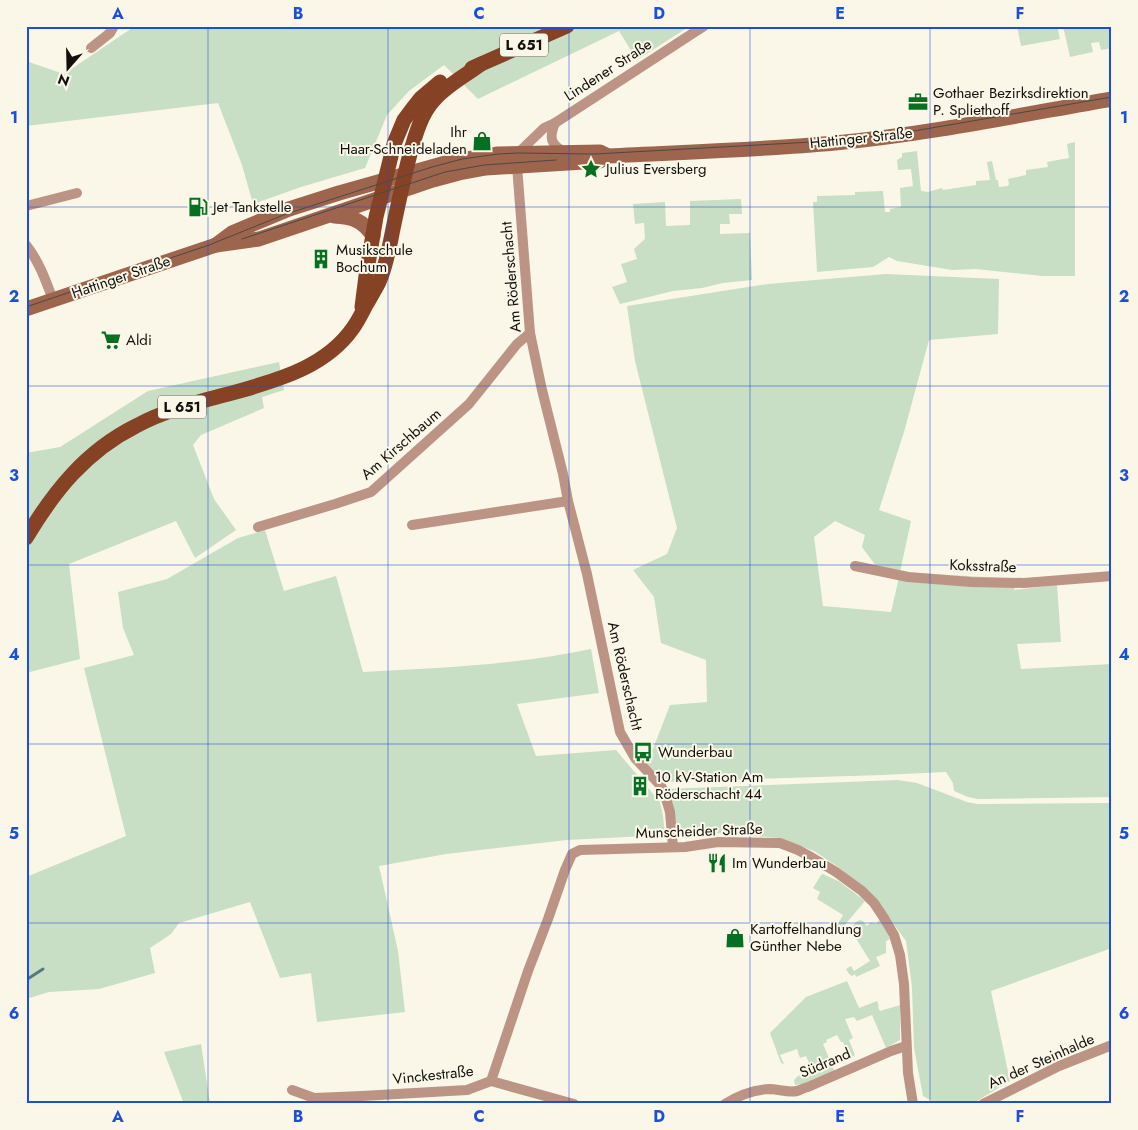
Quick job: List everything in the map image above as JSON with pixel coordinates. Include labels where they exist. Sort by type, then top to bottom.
[{"type":"main road","name":"L 651","points":[[362,313],[366,276],[381,198],[394,144],[404,120],[421,98],[443,80],[567,26]]},
{"type":"main road","name":"L 651","points":[[26,538],[54,494],[68,477],[100,448],[117,436],[136,425],[186,406],[276,380],[315,363],[342,342],[353,328],[379,282],[387,257],[404,175],[420,123],[434,100],[453,83],[481,64]]},
{"type":"street","points":[[91,48],[110,33],[114,26]]},
{"type":"street","name":"Lindener Straße","points":[[517,160],[544,128],[704,26]]},
{"type":"street","name":"Hattinger Straße","points":[[216,245],[232,233],[289,209],[462,159],[498,154],[517,160],[600,161],[608,156],[768,148],[835,142],[939,129],[1112,99]]},
{"type":"street","points":[[554,123],[551,131],[553,143],[559,149],[566,152]]},
{"type":"street","name":"Hattinger Straße","points":[[26,309],[216,245],[259,239],[433,180],[459,173],[517,160],[566,152],[600,152],[608,156]]},
{"type":"street","name":"Am Röderschacht","points":[[517,160],[530,334],[586,574],[620,732],[635,758],[661,786],[664,792],[670,812],[672,847]]},
{"type":"street","points":[[26,206],[77,193]]},
{"type":"street","name":"Hattinger Straße","points":[[327,216],[348,217],[360,221],[373,236]]},
{"type":"street","points":[[26,245],[40,267],[53,300]]},
{"type":"street","name":"Am Kirschbaum","points":[[258,527],[371,492],[469,404],[517,344],[530,334]]},
{"type":"street","points":[[412,524],[568,501]]},
{"type":"street","name":"Koksstraße","points":[[855,566],[908,577],[971,582],[1024,582],[1112,576]]},
{"type":"street","name":"Munscheider Straße","points":[[491,1081],[528,971],[572,854],[580,850],[691,847],[718,842],[780,843],[811,857],[862,891],[874,903],[894,935],[904,984],[908,1073],[914,1103]]},
{"type":"street","name":"An der Steinhalde","points":[[983,1104],[1059,1066],[1112,1045]]},
{"type":"street","name":"Südrand","points":[[725,1104],[748,1092],[771,1089],[795,1091],[808,1087],[906,1046]]},
{"type":"street","name":"Vinckestraße","points":[[292,1090],[314,1098],[362,1096],[467,1090],[491,1081],[574,1104]]},
{"type":"green space","points":[[135,26],[690,26],[637,60],[619,31],[478,99],[444,65],[409,91],[387,115],[365,168],[253,204],[242,165],[218,103],[26,126],[26,61],[64,74]]},
{"type":"green space","points":[[1017,26],[1057,26],[1060,39],[1021,46]]},
{"type":"green space","points":[[1063,26],[1112,26],[1112,48],[1101,50],[1099,42],[1091,43],[1093,52],[1070,57]]},
{"type":"green space","points":[[1075,142],[1075,276],[1042,276],[976,269],[952,270],[897,261],[889,257],[873,267],[817,272],[813,202],[817,202],[817,196],[855,195],[855,192],[883,191],[885,212],[901,207],[900,188],[913,186],[911,169],[898,170],[897,160],[902,157],[902,153],[917,151],[921,191],[928,192],[942,188],[943,190],[976,185],[976,181],[990,180],[987,162],[992,161],[999,187],[1008,186],[1008,179],[1026,175],[1026,170],[1048,167],[1047,162],[1069,158],[1067,144]]},
{"type":"green space","points":[[741,199],[742,214],[729,214],[730,224],[720,224],[720,234],[750,233],[752,280],[673,291],[620,304],[612,287],[627,282],[621,264],[637,259],[634,249],[645,239],[644,223],[635,224],[633,204],[665,202],[666,226],[690,225],[690,201]]},
{"type":"green space","points":[[886,274],[999,279],[998,334],[929,340],[904,432],[879,510],[911,521],[900,572],[1018,579],[1014,590],[1057,585],[1061,642],[1017,644],[1021,669],[1112,664],[1112,797],[978,799],[954,791],[953,783],[946,772],[664,782],[638,753],[651,754],[670,705],[707,702],[706,660],[661,643],[654,597],[633,570],[667,554],[677,528],[635,361],[627,306],[768,284]],"holes":[[[835,521],[865,535],[862,547],[876,566],[900,573],[891,612],[823,606],[814,537]]]},
{"type":"green space","points":[[279,362],[284,390],[262,397],[264,408],[201,435],[193,445],[214,499],[236,530],[195,558],[176,521],[69,564],[80,659],[26,673],[26,453],[60,447],[148,391]]},
{"type":"green space","points":[[265,530],[284,591],[336,576],[363,672],[506,662],[591,649],[599,693],[517,704],[536,756],[616,750],[660,802],[665,835],[567,840],[446,854],[379,866],[398,951],[405,1012],[317,1022],[311,973],[280,978],[250,902],[179,923],[171,934],[150,948],[155,973],[99,989],[49,992],[26,999],[26,877],[126,836],[84,668],[134,655],[123,628],[118,592],[167,579],[238,538]]},
{"type":"green space","points":[[898,780],[917,783],[967,802],[978,804],[1112,803],[1112,948],[991,991],[1010,1081],[972,1104],[938,1104],[923,1096],[914,1048],[912,987],[906,941],[871,893],[814,851],[780,838],[716,833],[678,834],[672,802],[666,789]]},
{"type":"green space","points":[[823,874],[840,882],[865,901],[838,933],[834,931],[843,915],[817,899],[820,892],[813,888]]},
{"type":"green space","points":[[880,919],[890,939],[886,941],[886,953],[876,957],[880,966],[856,977],[855,974],[852,976],[846,969],[851,966],[854,971],[870,961],[854,935],[850,936],[847,932],[860,920],[867,926],[871,922],[876,924]]},
{"type":"green space","points":[[847,981],[859,1008],[877,1001],[880,1011],[900,1005],[900,1040],[886,1048],[872,1015],[857,1021],[854,1017],[845,1019],[853,1038],[849,1040],[855,1055],[850,1058],[843,1042],[841,1042],[837,1035],[826,1040],[827,1042],[823,1044],[835,1072],[795,1085],[794,1080],[798,1076],[812,1070],[806,1056],[800,1058],[797,1049],[780,1055],[784,1064],[781,1063],[770,1033],[806,997]]},
{"type":"green space","points":[[201,1044],[210,1104],[184,1104],[164,1052]]},
{"type":"waterway","points":[[26,980],[43,969]]},
{"type":"tram line","points":[[26,307],[209,245],[286,214],[462,159],[518,153],[595,154],[830,141],[908,132],[1112,97]]},
{"type":"tram line","points":[[242,239],[445,172],[484,165],[556,160]]},
{"type":"place","name":"Gothaer Bezirksdirektion P. Spliethoff","points":[[918,102]]},
{"type":"place","name":"Ihr Haar-Schneideladen","points":[[482,141]]},
{"type":"place","name":"Julius Eversberg","points":[[591,169]]},
{"type":"place","name":"Jet Tankstelle","points":[[198,207]]},
{"type":"place","name":"Musikschule Bochum","points":[[321,259]]},
{"type":"place","name":"Aldi","points":[[111,340]]},
{"type":"place","name":"Wunderbau","points":[[643,752]]},
{"type":"place","name":"10 kV-Station Am Röderschacht 44","points":[[640,786]]},
{"type":"place","name":"Im Wunderbau","points":[[717,863]]},
{"type":"place","name":"Kartoffelhandlung Günther Nebe","points":[[735,938]]}]
